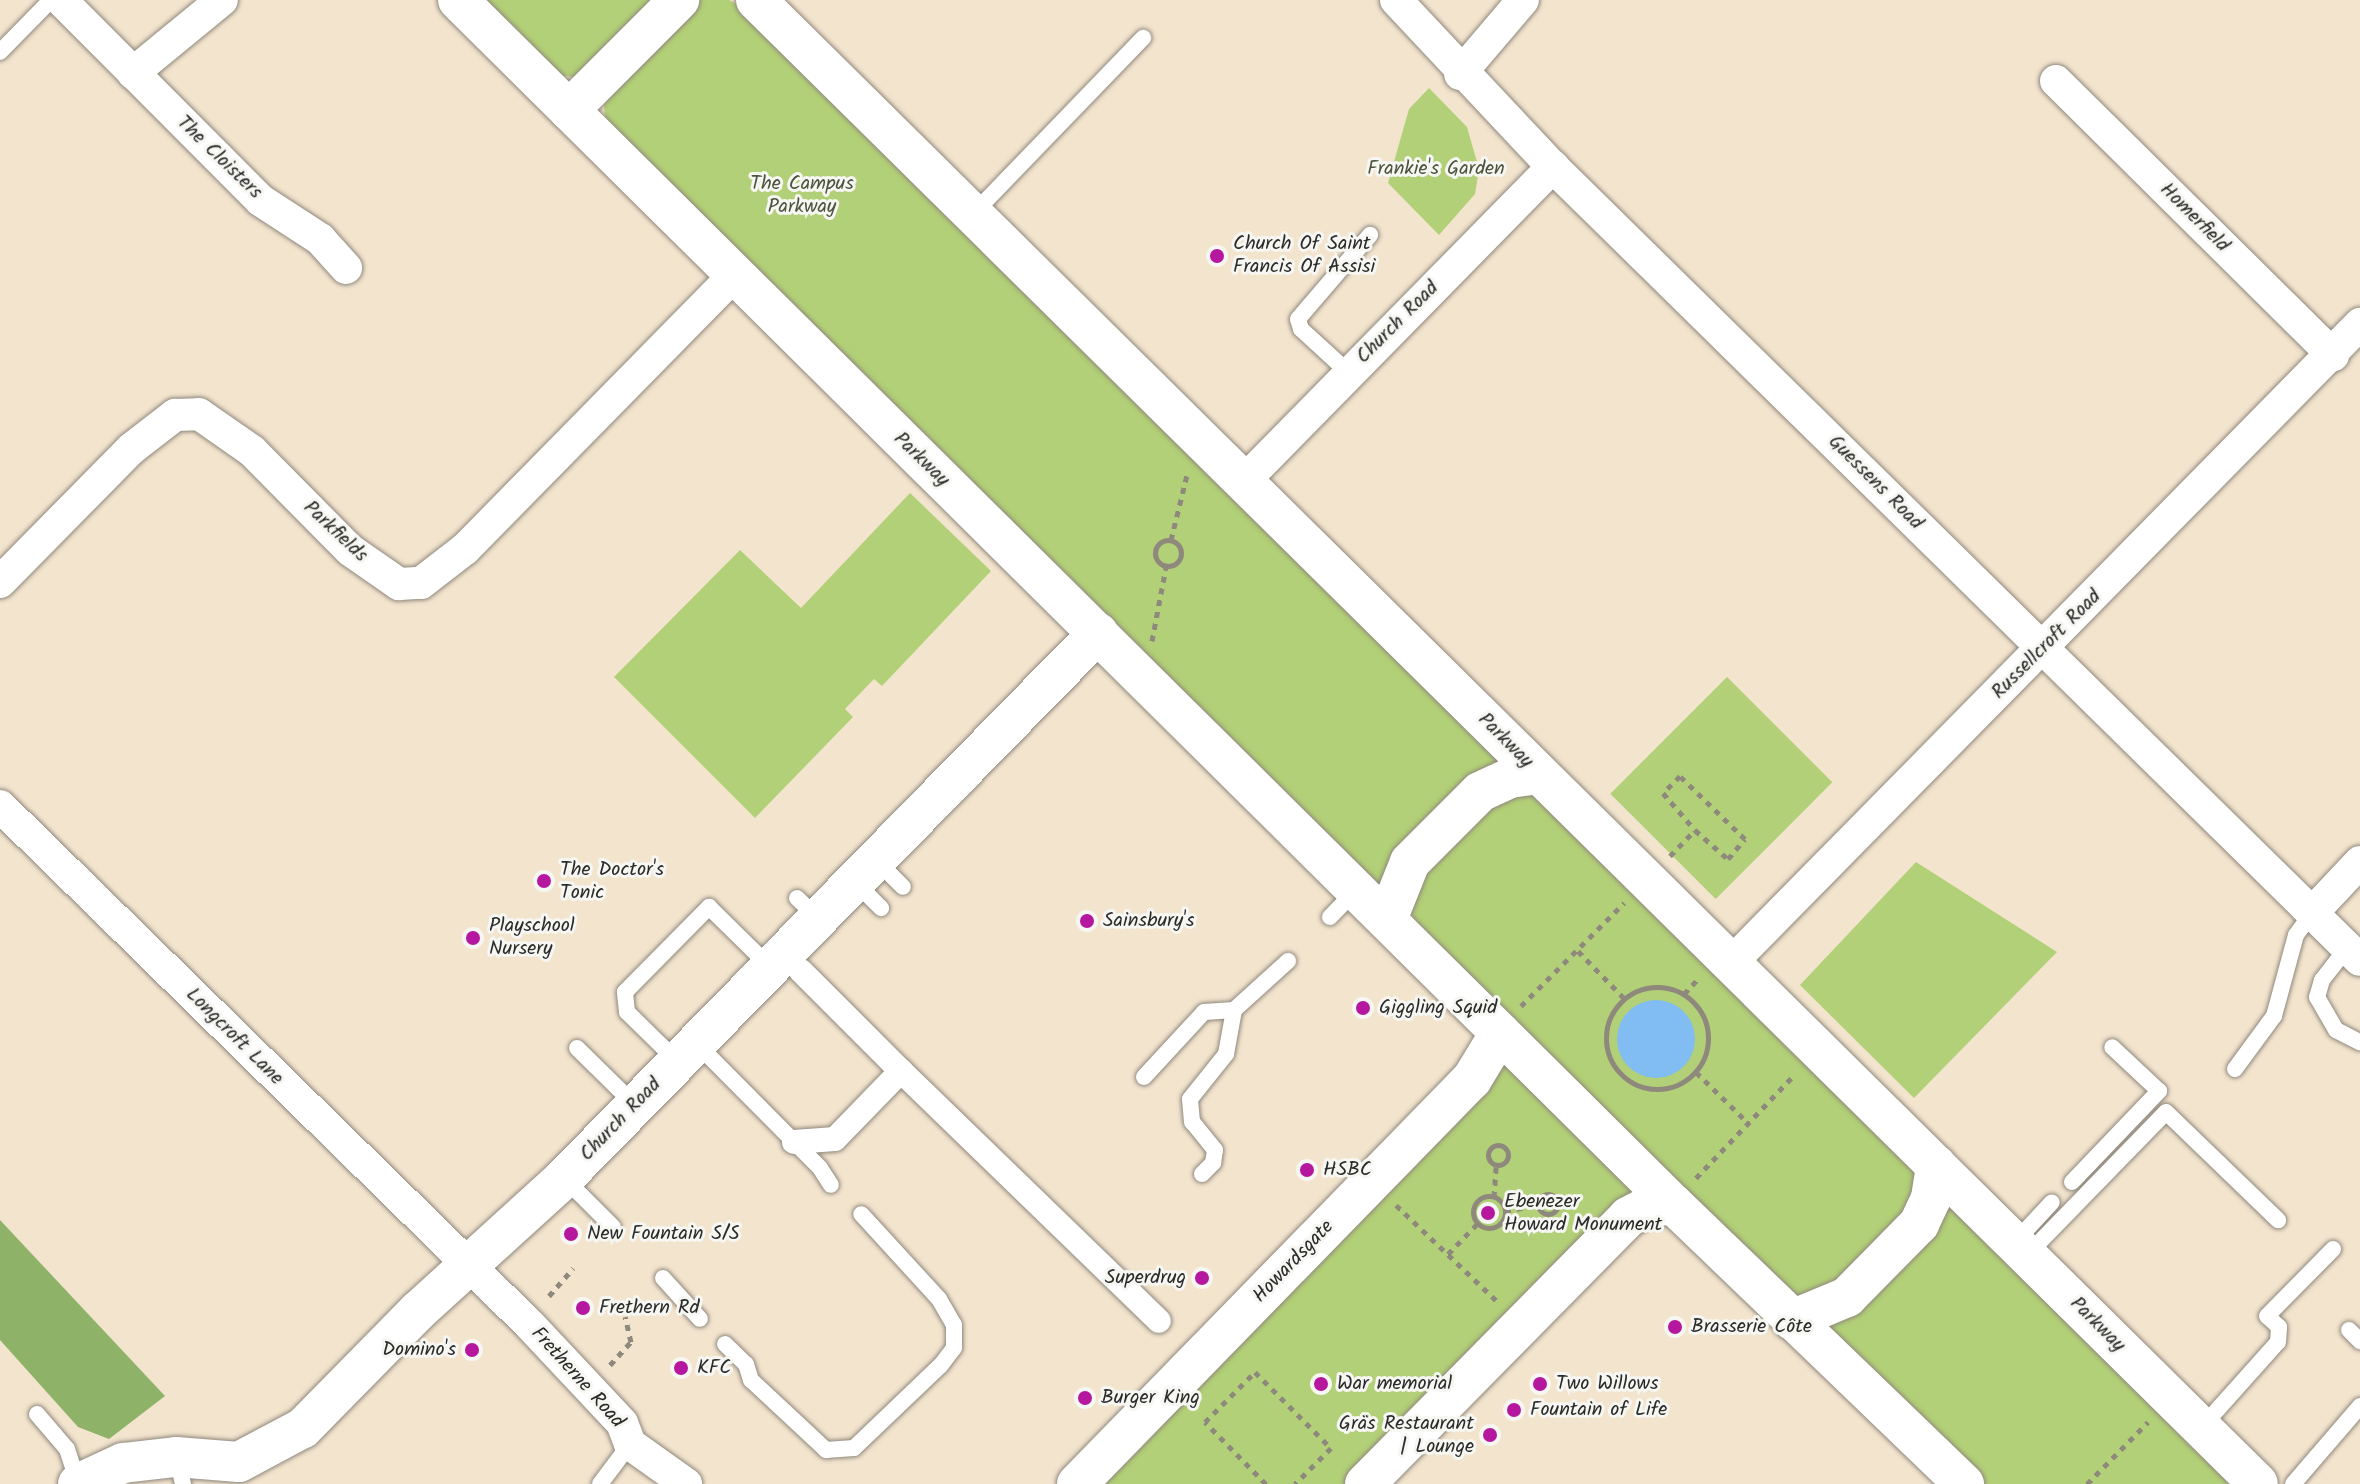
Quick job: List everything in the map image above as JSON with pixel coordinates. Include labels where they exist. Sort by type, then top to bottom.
[{"type":"street","name":"The Cloisters","points":[[61,0],[260,200],[320,239],[346,268]]},
{"type":"street","points":[[133,73],[222,0]]},
{"type":"street","name":"Parkway","points":[[458,0],[733,276],[1388,917],[1500,1033],[1682,1194],[1792,1320],[1964,1484]]},
{"type":"street","points":[[569,110],[679,0]]},
{"type":"street","name":"Parkway","points":[[756,0],[2258,1484]]},
{"type":"street","name":"Guessens Road","points":[[1396,0],[1460,74],[1553,167],[2354,954]]},
{"type":"street","points":[[1460,74],[1523,0]]},
{"type":"street","name":"Homerfield","points":[[2056,81],[2333,355]]},
{"type":"street","name":"Church Road","points":[[1244,481],[1553,167]]},
{"type":"street","name":"Parkfields","points":[[0,582],[131,449],[175,415],[199,414],[252,451],[350,550],[399,584],[421,583],[465,549],[733,276]]},
{"type":"street","name":"Russellcroft Road","points":[[1731,963],[2333,355],[2360,324]]},
{"type":"street","name":"Church Road","points":[[78,1484],[123,1463],[180,1470],[239,1462],[279,1445],[330,1405],[418,1311],[564,1178],[686,1052],[785,969],[808,908],[879,884],[1098,633]]},
{"type":"street","name":"Parkway","points":[[1388,917],[1410,862],[1480,792],[1510,778],[1537,774]]},
{"type":"street","name":"Longcroft Lane","points":[[0,806],[469,1267]]},
{"type":"street","points":[[2312,913],[2360,862]]},
{"type":"street","points":[[785,969],[901,1071],[1159,1321]]},
{"type":"street","name":"Howardsgate","points":[[1077,1484],[1472,1079],[1500,1033]]},
{"type":"street","points":[[794,1142],[835,1139],[901,1071]]},
{"type":"street","points":[[1792,1320],[1847,1297],[1919,1224],[1931,1198],[1936,1165]]},
{"type":"street","points":[[1365,1484],[1628,1217],[1682,1194]]},
{"type":"street","name":"Fretherne Road","points":[[469,1267],[622,1423],[630,1444],[686,1484]]},
{"type":"lane","points":[[0,52],[51,0]]},
{"type":"lane","points":[[973,214],[1143,38]]},
{"type":"lane","points":[[1349,373],[1301,329],[1299,312],[1370,235]]},
{"type":"lane","points":[[1330,917],[1358,888]]},
{"type":"lane","points":[[785,969],[709,907],[625,992],[627,1012],[686,1052],[794,1142],[831,1185]]},
{"type":"lane","points":[[2235,1069],[2274,1016],[2290,949],[2312,913]]},
{"type":"lane","points":[[2354,954],[2322,980],[2317,997],[2336,1030],[2360,1042]]},
{"type":"lane","points":[[1202,1174],[1213,1163],[1215,1150],[1192,1122],[1190,1099],[1226,1054],[1234,1010],[1288,961]]},
{"type":"lane","points":[[1144,1077],[1204,1012],[1234,1010]]},
{"type":"lane","points":[[2072,1182],[2159,1091],[2112,1047]]},
{"type":"lane","points":[[577,1048],[635,1105]]},
{"type":"lane","points":[[2021,1249],[2166,1112],[2278,1220]]},
{"type":"lane","points":[[564,1178],[613,1227]]},
{"type":"lane","points":[[2021,1249],[2052,1202]]},
{"type":"lane","points":[[725,1344],[746,1364],[751,1380],[826,1450],[854,1448],[941,1365],[954,1348],[954,1325],[939,1299],[861,1214]]},
{"type":"lane","points":[[2201,1428],[2278,1342],[2279,1327],[2267,1316],[2333,1249]]},
{"type":"lane","points":[[663,1278],[700,1319]]},
{"type":"lane","points":[[2293,1484],[2360,1406]]},
{"type":"lane","points":[[37,1414],[67,1449],[74,1470],[70,1484]]},
{"type":"lane","points":[[600,1484],[630,1444]]},
{"type":"path","points":[[1166,567],[1155,551],[1171,540],[1189,466]]},
{"type":"path","points":[[1145,679],[1166,567],[1182,556],[1171,540]]},
{"type":"path","points":[[1578,951],[1624,998]]},
{"type":"path","points":[[1655,986],[1670,988],[1697,1005],[1709,1035],[1708,1051],[1696,1072],[1676,1086],[1660,1089],[1644,1088],[1617,1071],[1606,1041],[1607,1024],[1624,998],[1655,986]]},
{"type":"path","points":[[1682,1194],[1803,1065]]},
{"type":"path","points":[[1696,1072],[1748,1123]]},
{"type":"path","points":[[1496,1165],[1507,1159],[1501,1145],[1488,1153],[1496,1165],[1494,1197],[1505,1211]]},
{"type":"path","points":[[1372,1182],[1524,1326]]},
{"type":"path","points":[[1505,1211],[1538,1205],[1550,1214],[1558,1201],[1544,1195],[1538,1205]]},
{"type":"path","points":[[1478,1223],[1476,1205],[1494,1197]]},
{"type":"path","points":[[1478,1223],[1496,1227],[1505,1211]]},
{"type":"path","points":[[1448,1254],[1478,1223]]},
{"type":"path","points":[[549,1296],[573,1268]]},
{"type":"path","points":[[609,1366],[631,1342],[625,1317]]},
{"type":"path","points":[[1266,1484],[1205,1422],[1255,1372],[1331,1448],[1295,1484]]},
{"type":"path","points":[[2087,1484],[2171,1398]]},
{"type":"green space","points":[[474,0],[662,0],[586,73],[572,77],[553,74]]},
{"type":"green space","name":"The Campus Parkway","points":[[698,0],[729,0],[744,8],[1505,757],[1379,890],[606,127],[604,106],[611,87]]},
{"type":"green space","name":"Frankie's Garden","points":[[1429,88],[1467,127],[1479,169],[1475,194],[1439,235],[1388,183],[1409,109]]},
{"type":"green space","points":[[910,493],[991,571],[882,686],[874,679],[845,709],[853,717],[755,818],[614,677],[740,550],[801,608]]},
{"type":"green space","points":[[1727,677],[1832,782],[1716,899],[1610,794]]},
{"type":"green space","points":[[1536,793],[1915,1167],[1918,1200],[1840,1288],[1805,1299],[1787,1292],[1420,931],[1410,910],[1414,876],[1490,799]]},
{"type":"green space","points":[[1916,862],[2057,952],[1914,1098],[1800,985]]},
{"type":"green space","points":[[1503,1054],[1643,1196],[1348,1484],[1087,1484]]},
{"type":"green space","points":[[1950,1200],[2238,1484],[1978,1484],[1823,1323]]},
{"type":"green space","points":[[0,1220],[165,1396],[109,1439],[78,1427],[0,1340]]},
{"type":"water","points":[[1648,1000],[1664,1000],[1678,1006],[1689,1017],[1695,1039],[1689,1061],[1678,1072],[1664,1078],[1648,1078],[1634,1072],[1623,1061],[1617,1047],[1617,1031],[1623,1017],[1634,1006]]},
{"type":"place","name":"Church Of Saint Francis Of Assisi","points":[[1217,256]]},
{"type":"place","name":"The Doctor's Tonic","points":[[544,881]]},
{"type":"place","name":"Sainsbury's","points":[[1087,921]]},
{"type":"place","name":"Playschool Nursery","points":[[473,938]]},
{"type":"place","name":"Giggling Squid","points":[[1363,1008]]},
{"type":"place","name":"HSBC","points":[[1307,1170]]},
{"type":"place","name":"Ebenezer Howard Monument","points":[[1488,1213]]},
{"type":"place","name":"New Fountain S/S","points":[[571,1234]]},
{"type":"place","name":"Superdrug","points":[[1202,1278]]},
{"type":"place","name":"Frethern Rd","points":[[583,1308]]},
{"type":"place","name":"Brasserie Côte","points":[[1675,1327]]},
{"type":"place","name":"Domino's","points":[[472,1350]]},
{"type":"place","name":"KFC","points":[[681,1368]]},
{"type":"place","name":"War memorial","points":[[1321,1384]]},
{"type":"place","name":"Two Willows","points":[[1540,1384]]},
{"type":"place","name":"Burger King","points":[[1085,1398]]},
{"type":"place","name":"Fountain of Life","points":[[1514,1410]]},
{"type":"place","name":"Gräs Restaurant | Lounge","points":[[1490,1435]]}]
